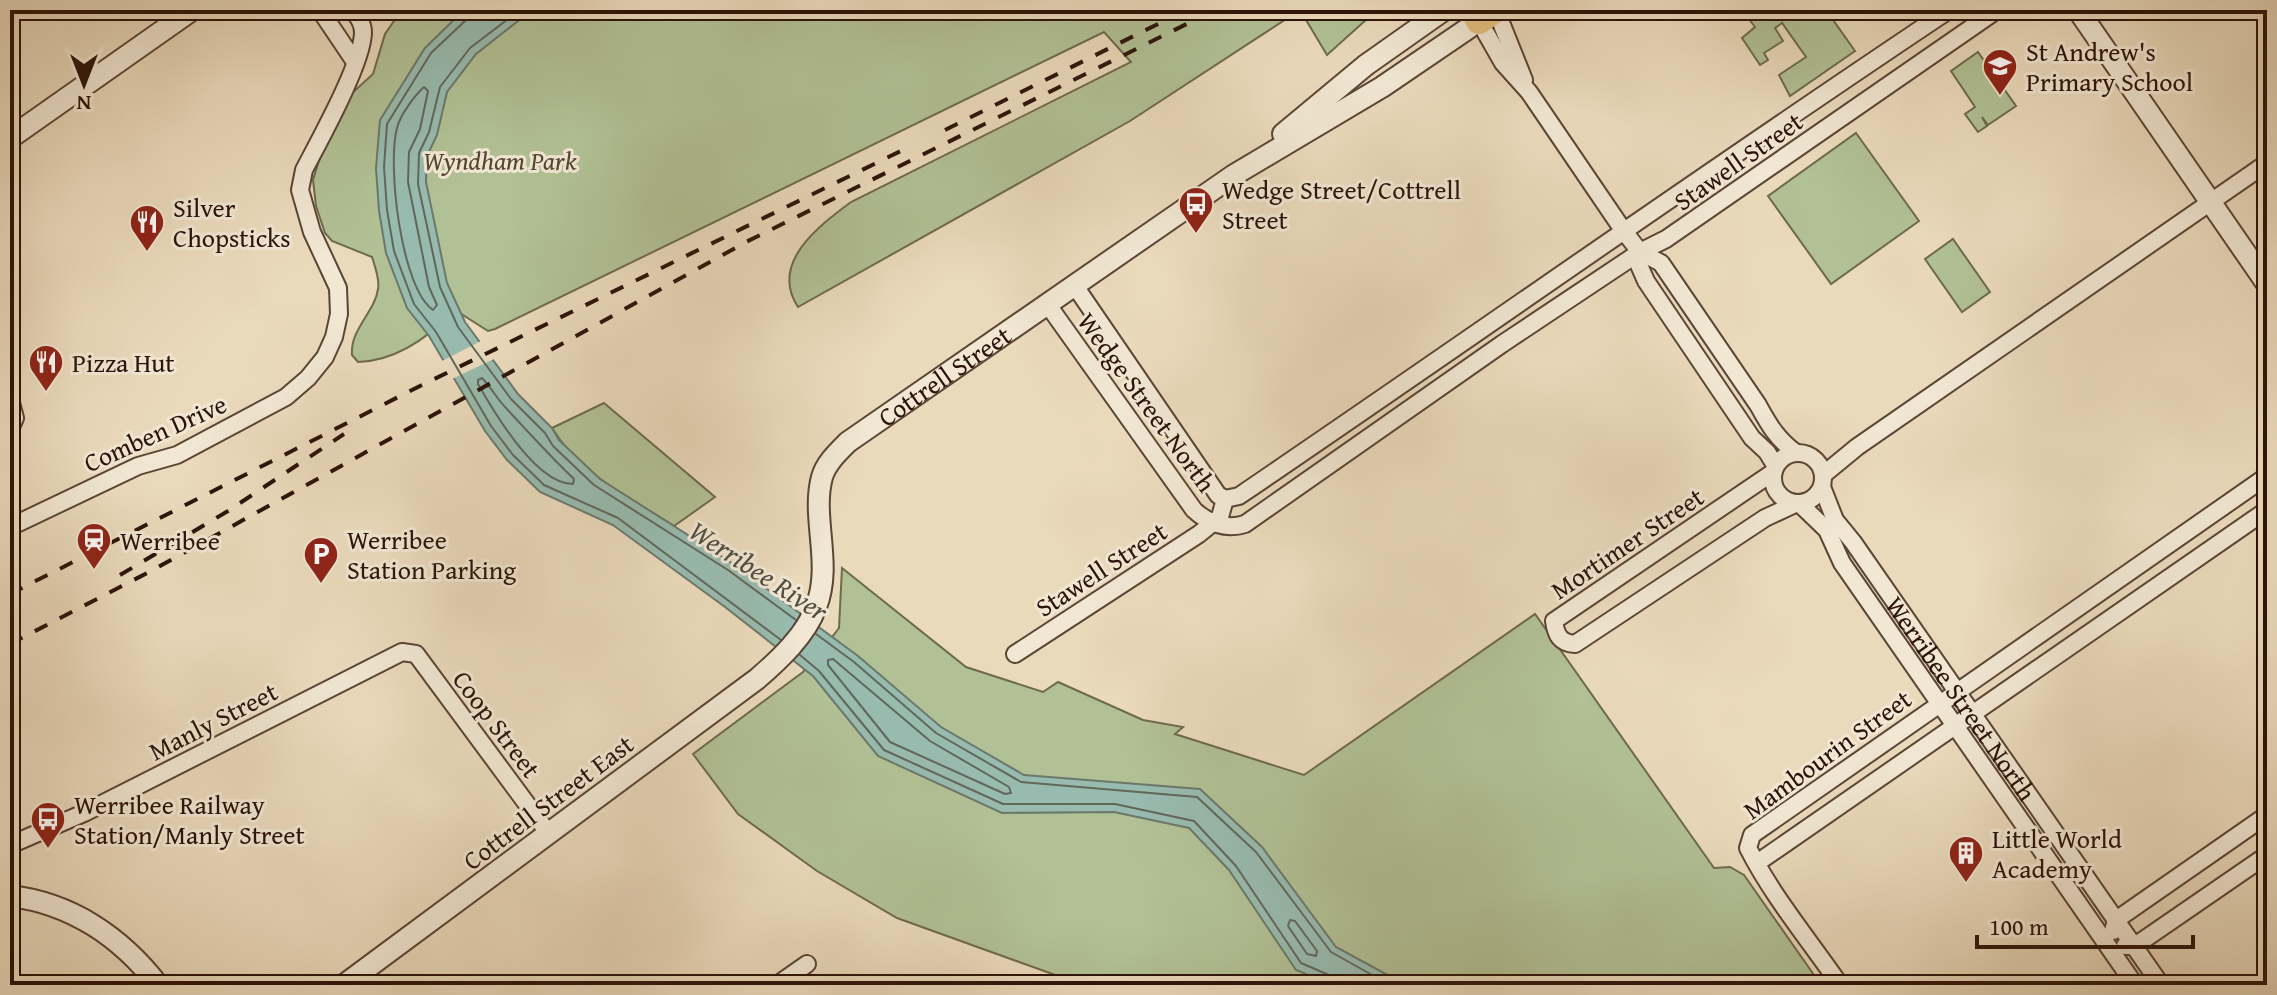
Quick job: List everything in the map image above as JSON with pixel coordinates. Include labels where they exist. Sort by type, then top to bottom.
[{"type":"street","points":[[10,138],[192,10]]},
{"type":"street","points":[[320,10],[355,62]]},
{"type":"street","name":"Comben Drive","points":[[10,527],[138,466],[177,455],[286,397],[308,378],[325,357],[339,314],[338,288],[312,232],[300,190],[304,170],[355,62],[363,32],[353,10]]},
{"type":"street","points":[[1400,41],[1425,10]]},
{"type":"street","name":"Cottrell Street","points":[[1234,175],[1366,65],[1444,10]]},
{"type":"street","name":"Stawell Street","points":[[1015,654],[1212,523],[1223,510],[1225,499],[1239,496],[1489,326],[1623,230],[1949,10]]},
{"type":"street","name":"Stawell Street","points":[[1212,523],[1237,526],[1254,519],[1502,344],[1640,252],[1666,239],[1997,10]]},
{"type":"street","points":[[2078,10],[2267,284]]},
{"type":"street","points":[[1486,13],[1503,63],[1529,92],[1640,252],[1661,263],[1780,441],[1805,455],[1822,481]]},
{"type":"street","name":"Cottrell Street","points":[[780,657],[811,619],[820,593],[824,556],[820,503],[822,476],[832,459],[857,436],[1234,175],[1382,87],[1486,13]]},
{"type":"street","points":[[1640,252],[1639,265],[1646,281],[1752,438],[1767,452],[1774,469],[1775,490],[1780,497],[1798,504],[1813,499],[1822,481],[1857,447],[2267,163]]},
{"type":"street","name":"Wedge Street North","points":[[1075,286],[1218,495],[1225,499]]},
{"type":"street","name":"Wedge Street North","points":[[1048,305],[1194,510],[1212,523]]},
{"type":"street","points":[[1489,326],[1502,344]]},
{"type":"street","points":[[1413,378],[1425,398]]},
{"type":"street","points":[[10,399],[15,418],[10,429]]},
{"type":"street","points":[[1774,469],[1788,454],[1805,455],[1857,447]]},
{"type":"street","name":"Mortimer Street","points":[[1774,469],[1554,621],[1561,639],[1575,644],[1765,518],[1798,504]]},
{"type":"street","name":"Mambourin Street","points":[[2267,476],[1752,835],[1748,848],[1757,863],[2267,510]]},
{"type":"street","name":"Werribee Street North","points":[[1822,481],[1835,520],[2161,985]]},
{"type":"street","name":"Werribee Street North","points":[[1798,504],[1827,530],[1842,563],[2135,985]]},
{"type":"street","name":"Manly Street","points":[[10,845],[45,831],[402,652]]},
{"type":"street","name":"Coop Street","points":[[402,652],[416,654],[549,834]]},
{"type":"street","name":"Cottrell Street East","points":[[344,985],[757,679],[780,657]]},
{"type":"street","points":[[2267,815],[2116,920],[2110,947],[2134,946],[2267,855]]},
{"type":"street","name":"Manly Street","points":[[10,859],[45,831]]},
{"type":"street","points":[[1757,863],[1772,890],[1840,985]]},
{"type":"street","points":[[10,896],[53,906],[96,926],[136,959],[158,985]]},
{"type":"street","points":[[777,985],[807,964]]},
{"type":"green space","name":"Wyndham Park","points":[[410,10],[1300,10],[1130,121],[798,307],[791,291],[790,275],[794,261],[813,234],[851,202],[1131,62],[1104,32],[495,329],[488,331],[455,310],[435,329],[399,352],[358,362],[352,355],[352,346],[376,297],[377,273],[372,257],[332,241],[325,233],[316,206],[313,180],[321,154],[351,94],[373,74],[385,34],[394,21]]},
{"type":"green space","points":[[1300,10],[1377,10],[1327,55]]},
{"type":"green space","points":[[1742,10],[1826,10],[1855,51],[1790,96],[1779,75],[1806,57],[1782,23],[1775,28],[1783,41],[1764,53],[1768,60],[1760,65],[1742,38],[1755,27]]},
{"type":"green space","points":[[1978,52],[2016,106],[1988,125],[1982,117],[1987,126],[1978,132],[1965,114],[1975,107],[1951,71]]},
{"type":"green space","points":[[1856,133],[1919,221],[1831,284],[1768,196]]},
{"type":"green space","points":[[1953,239],[1990,292],[1962,312],[1925,259]]},
{"type":"green space","points":[[604,403],[715,497],[674,526],[591,472],[552,428]]},
{"type":"green space","points":[[842,568],[966,667],[1043,692],[1058,682],[1143,720],[1183,727],[1175,734],[1304,775],[1535,614],[1714,868],[1730,867],[1744,875],[1821,985],[1083,985],[897,918],[817,871],[738,814],[693,754],[803,672],[832,637],[839,628]]},
{"type":"water","points":[[464,10],[532,10],[476,54],[447,92],[437,135],[427,156],[426,182],[447,283],[465,322],[518,394],[552,428],[559,440],[600,479],[732,563],[858,656],[941,727],[1024,775],[1200,789],[1262,847],[1336,947],[1406,985],[1333,985],[1296,970],[1229,870],[1189,828],[1114,812],[1002,813],[878,756],[813,676],[613,525],[540,492],[507,460],[485,431],[429,336],[407,308],[386,253],[379,211],[376,168],[380,120],[425,48]]},
{"type":"pier","points":[[483,340],[496,358],[450,380],[440,362]]},
{"type":"railway","points":[[945,130],[1186,10]]},
{"type":"railway","points":[[10,644],[151,571],[746,242],[1215,10]]},
{"type":"railway","points":[[10,594],[422,385],[909,147]]},
{"type":"railway","points":[[120,575],[228,511],[344,434]]},
{"type":"place","name":"St Andrew's Primary School","points":[[2000,97]]},
{"type":"place","name":"Wedge Street/Cottrell Street","points":[[1196,235]]},
{"type":"place","name":"Silver Chopsticks","points":[[147,253]]},
{"type":"place","name":"Pizza Hut","points":[[46,393]]},
{"type":"place","name":"Werribee","points":[[94,571]]},
{"type":"place","name":"Werribee Station Parking","points":[[321,585]]},
{"type":"place","name":"Werribee Railway Station/Manly Street","points":[[48,850]]},
{"type":"place","name":"Little World Academy","points":[[1966,884]]},
{"type":"water label","name":"Werribee River","points":[[759,570]]}]
